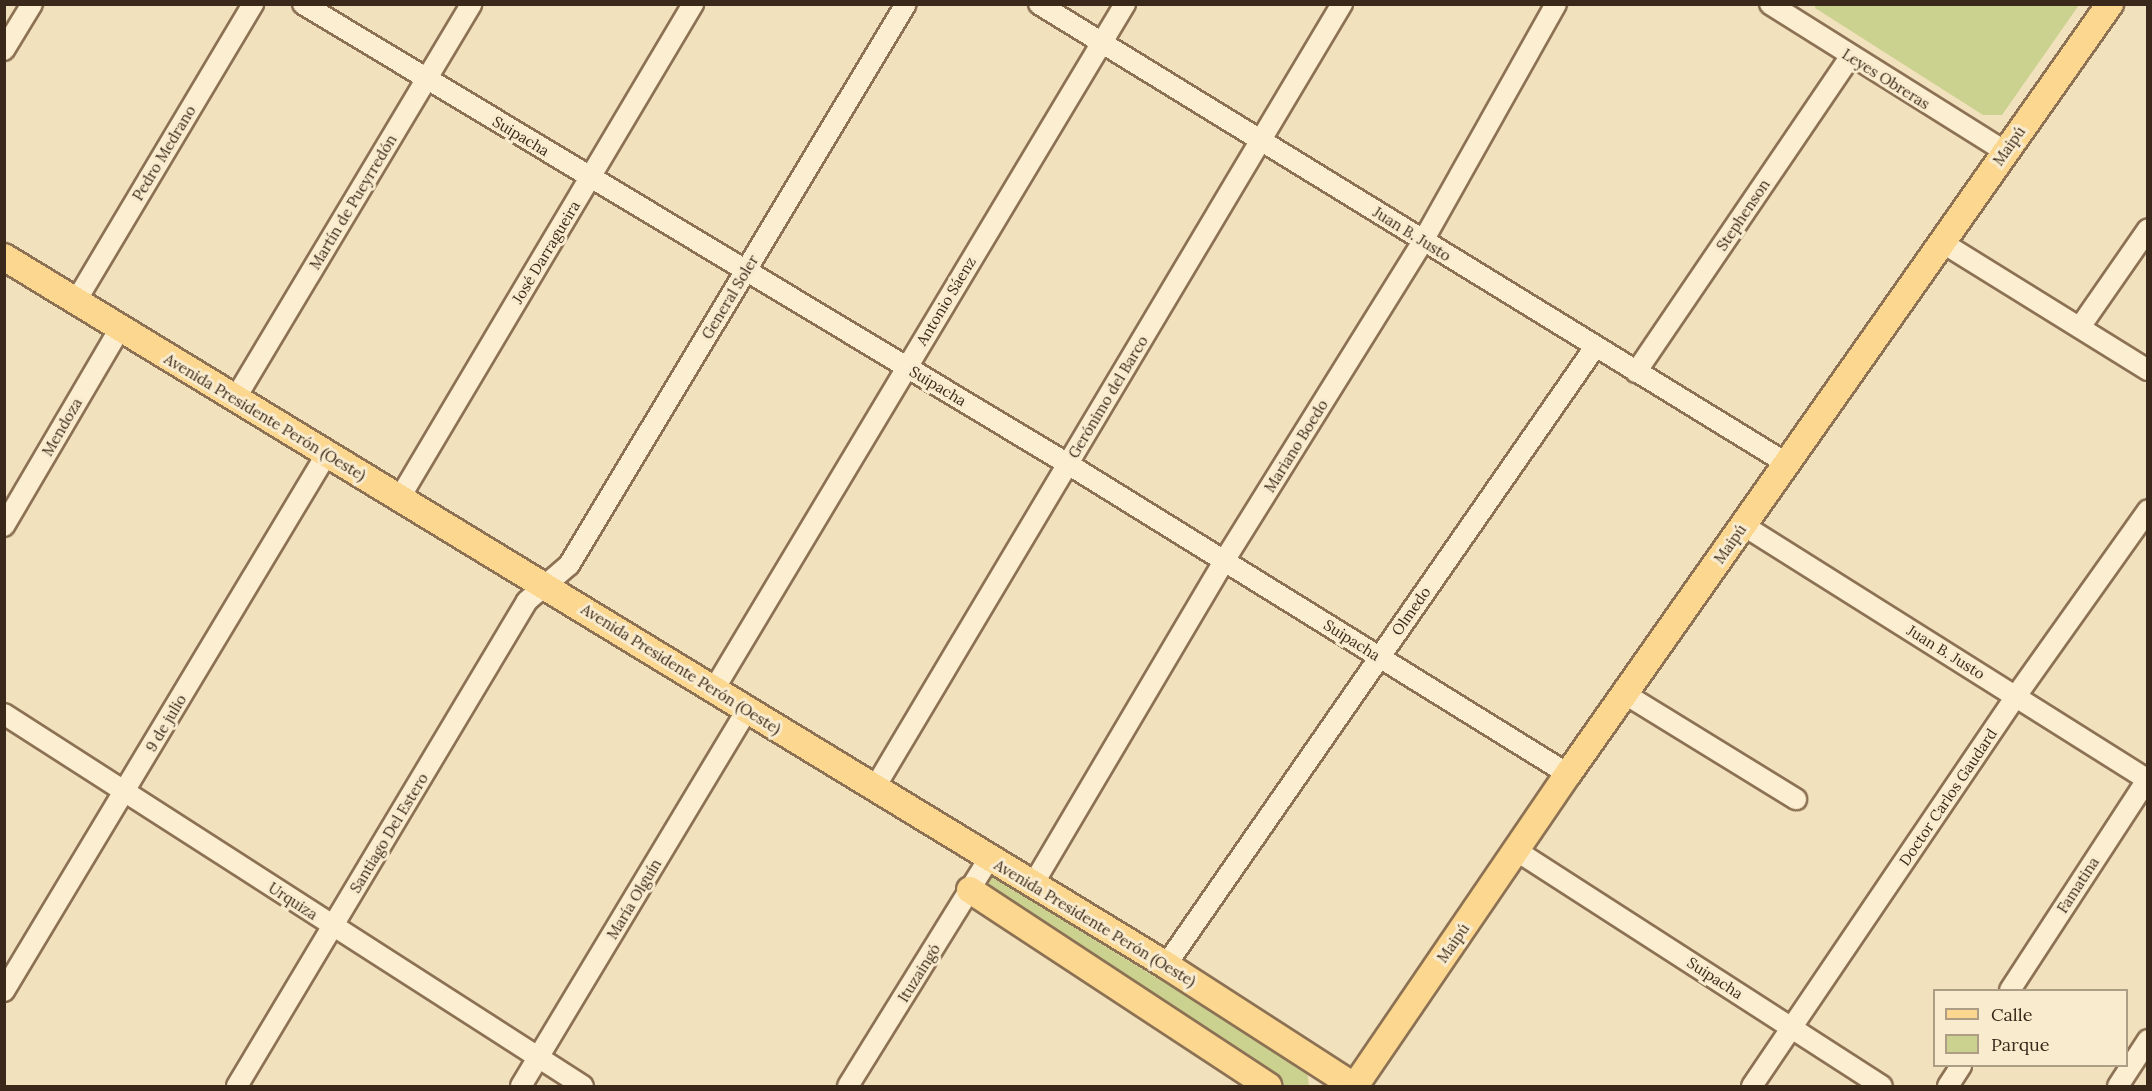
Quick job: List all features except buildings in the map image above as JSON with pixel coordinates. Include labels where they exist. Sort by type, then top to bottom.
[{"type":"main road","name":"Maipú","points":[[1343,1084],[1517,851],[1568,774],[2110,4]]},
{"type":"main road","name":"Avenida Presidente Perón (Oeste)","points":[[4,257],[326,455],[546,584],[713,691],[1032,886],[1167,965],[1343,1084]]},
{"type":"main road","points":[[970,890],[1268,1086]]},
{"type":"street","points":[[4,50],[32,4]]},
{"type":"street","name":"Pedro Medrano","points":[[76,302],[253,4]]},
{"type":"street","name":"Suipacha","points":[[303,4],[1068,464],[1568,774]]},
{"type":"street","name":"Martín de Pueyrredón","points":[[235,399],[471,4]]},
{"type":"street","name":"José Darragueira","points":[[399,499],[693,4]]},
{"type":"street","name":"General Soler","points":[[546,584],[569,565],[906,4]]},
{"type":"street","name":"Juan B. Justo","points":[[1039,4],[1786,463]]},
{"type":"street","name":"Antonio Sáenz","points":[[713,691],[1125,4]]},
{"type":"street","name":"Gerónimo del Barco","points":[[874,789],[1342,4]]},
{"type":"street","name":"Mariano Boedo","points":[[1032,886],[1224,561],[1423,241],[1556,4]]},
{"type":"street","name":"Leyes Obreras","points":[[1771,5],[1850,57],[2004,152]]},
{"type":"street","name":"Stephenson","points":[[1636,372],[1850,57]]},
{"type":"street","points":[[2080,327],[2148,229]]},
{"type":"street","points":[[1943,243],[2148,370]]},
{"type":"street","name":"Mendoza","points":[[4,526],[120,328]]},
{"type":"street","name":"Olmedo","points":[[1167,965],[1595,347]]},
{"type":"street","name":"9 de julio","points":[[4,991],[326,455]]},
{"type":"street","name":"Doctor Carlos Gaudard","points":[[1752,1086],[2016,696],[2148,510]]},
{"type":"street","name":"Juan B. Justo","points":[[1743,525],[2147,780]]},
{"type":"street","name":"Santiago Del Estero","points":[[237,1086],[527,601],[546,584]]},
{"type":"street","points":[[1625,694],[1796,799]]},
{"type":"street","name":"María Olguín","points":[[521,1086],[746,711]]},
{"type":"street","name":"Urquiza","points":[[4,714],[583,1086]]},
{"type":"street","name":"Famatina","points":[[2011,989],[2147,780]]},
{"type":"street","name":"Suipacha","points":[[1517,851],[1882,1086]]},
{"type":"street","name":"Ituzaingó","points":[[848,1086],[989,859]]},
{"type":"street","points":[[2118,1086],[2148,1040]]},
{"type":"street","points":[[1948,1086],[1960,1067]]},
{"type":"green space","points":[[2079,4],[2002,115],[1983,115],[1815,8],[1815,5]]},
{"type":"green space","points":[[992,877],[1307,1070],[1309,1086],[1282,1086],[984,889]]}]
